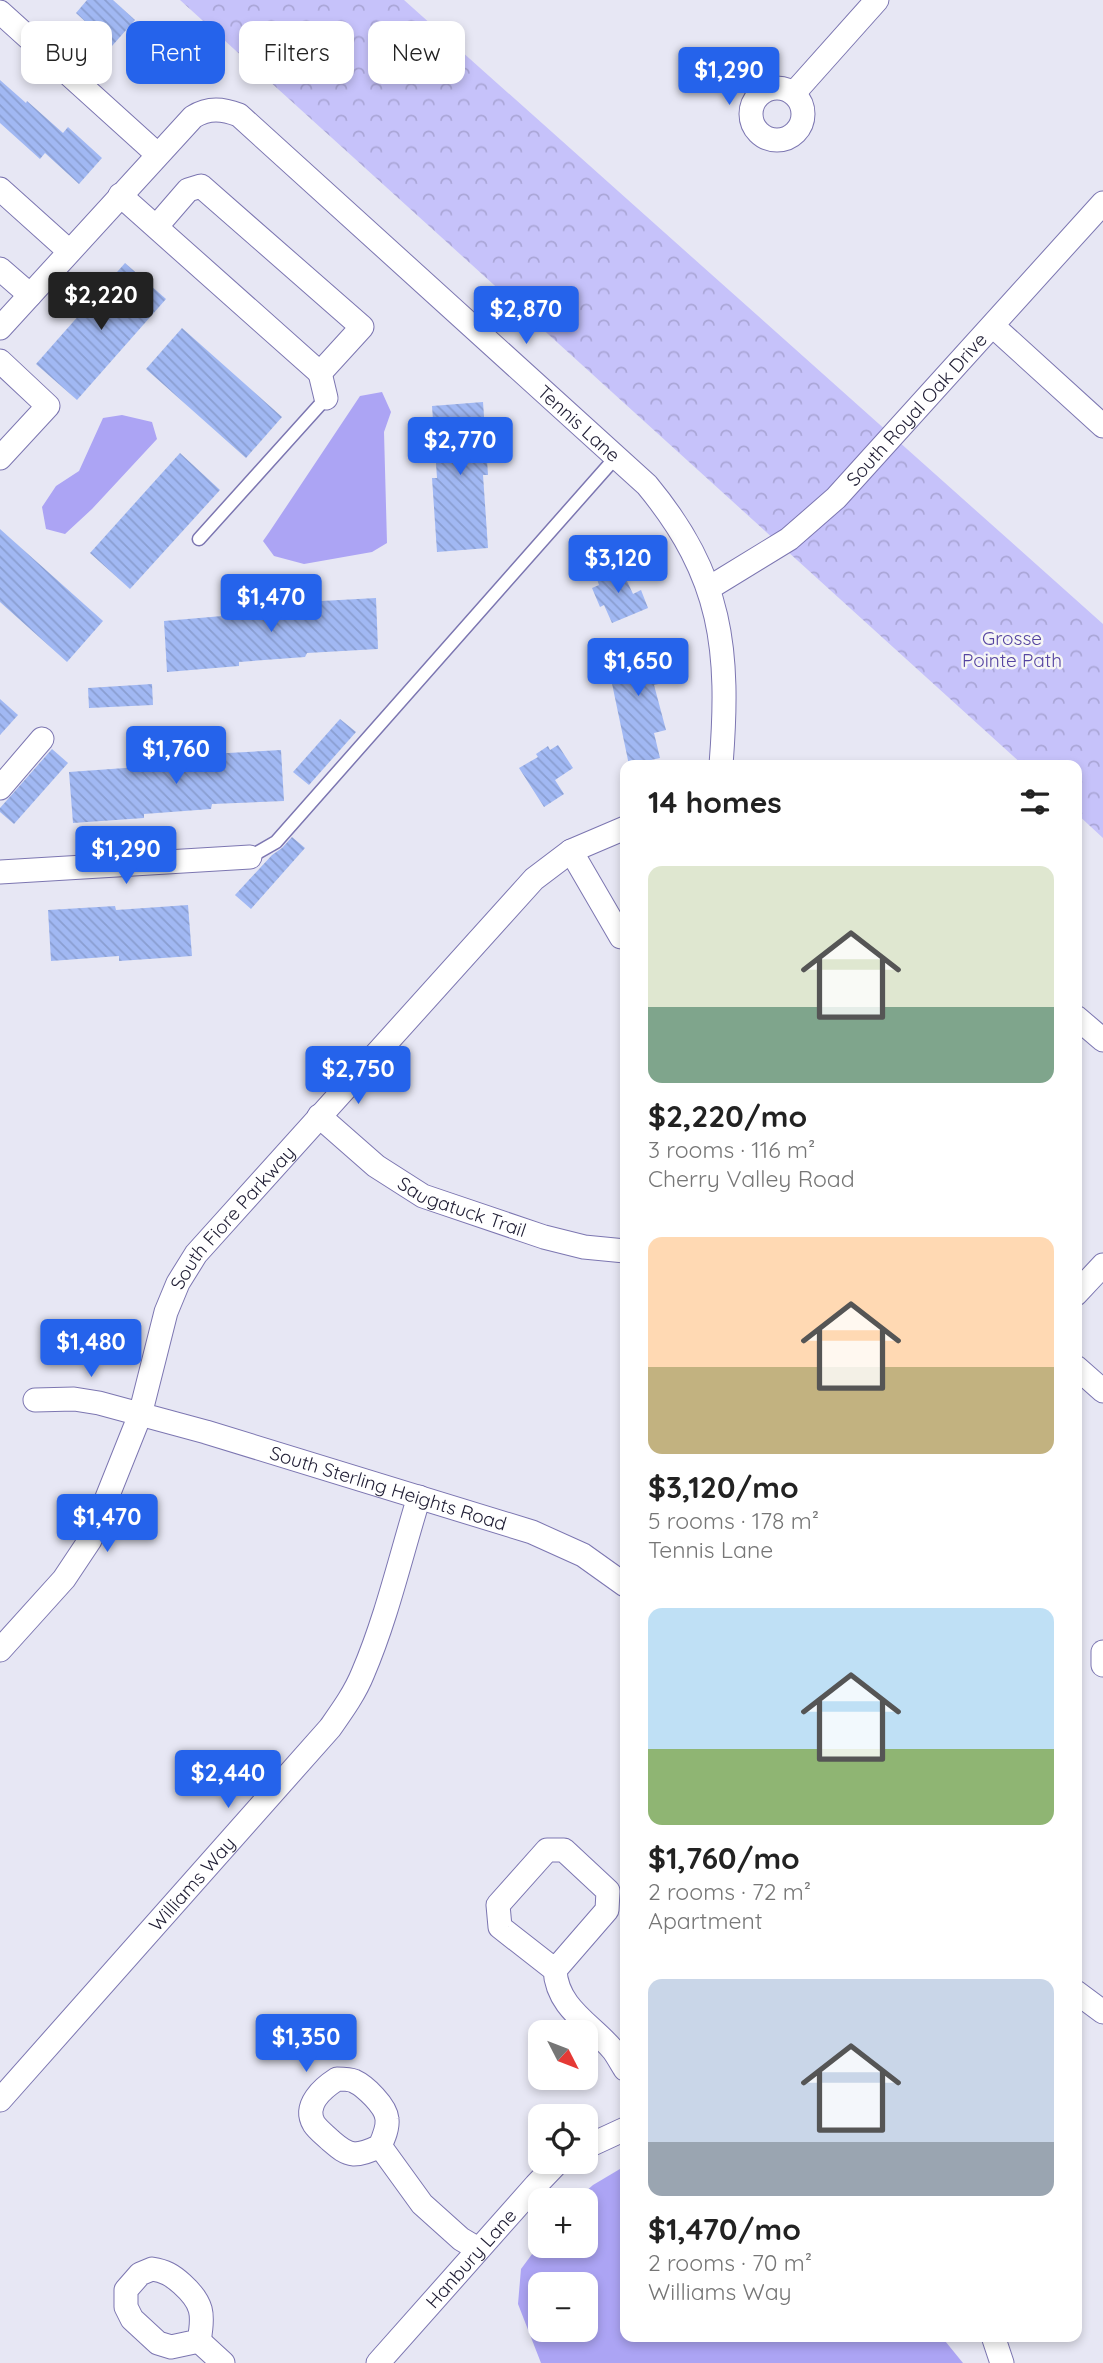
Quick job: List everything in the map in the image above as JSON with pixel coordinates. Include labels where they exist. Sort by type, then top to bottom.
[{"type":"street","points":[[794,93],[877,0]]},
{"type":"street","points":[[0,12],[157,154]]},
{"type":"street","name":"Tennis Lane","points":[[0,328],[193,117],[201,112],[222,109],[239,115],[647,485],[661,502],[699,562],[709,588],[720,635],[725,667],[721,760]]},
{"type":"street","points":[[156,226],[188,190],[201,186],[362,327],[320,373]]},
{"type":"street","points":[[0,189],[69,251]]},
{"type":"street","points":[[120,195],[320,373],[326,398]]},
{"type":"street","name":"South Royal Oak Drive","points":[[709,588],[789,540],[836,498],[1103,203]]},
{"type":"street","points":[[0,269],[30,295]]},
{"type":"street","points":[[993,326],[1103,426]]},
{"type":"street","points":[[0,361],[48,406],[0,458]]},
{"type":"street","points":[[0,788],[42,739]]},
{"type":"street","name":"South Fiore Parkway","points":[[140,1415],[166,1312],[178,1283],[196,1254],[534,879],[571,851],[620,830]]},
{"type":"street","points":[[571,851],[620,935]]},
{"type":"street","points":[[0,872],[250,857]]},
{"type":"street","points":[[1082,1022],[1103,1040]]},
{"type":"street","name":"Saugatuck Trail","points":[[319,1116],[376,1166],[423,1196],[544,1237],[584,1247],[620,1251]]},
{"type":"street","points":[[1082,1288],[1103,1265]]},
{"type":"street","points":[[1082,1372],[1103,1391]]},
{"type":"street","name":"South Sterling Heights Road","points":[[35,1400],[74,1399],[99,1402],[419,1497],[558,1542],[583,1555],[620,1581]]},
{"type":"street","points":[[0,1650],[64,1578],[90,1540],[140,1415]]},
{"type":"street","name":"Williams Way","points":[[0,2100],[330,1728],[363,1674],[419,1497]]},
{"type":"street","points":[[1103,1652],[1103,1665]]},
{"type":"street","points":[[555,1970],[500,1927],[498,1905],[547,1850],[564,1850],[608,1891],[607,1910],[555,1970],[556,1982],[565,2002],[579,2020],[613,2050],[620,2061]]},
{"type":"street","points":[[1082,1996],[1103,2012]]},
{"type":"street","points":[[598,2141],[620,2131]]},
{"type":"street","points":[[380,2146],[422,2204],[461,2239],[478,2249]]},
{"type":"street","name":"Hanbury Lane","points":[[383,2361],[478,2249],[547,2174]]},
{"type":"street","points":[[199,2341],[223,2363]]},
{"type":"street","points":[[995,2342],[1002,2363]]},
{"type":"lane","points":[[199,539],[326,398]]},
{"type":"lane","points":[[250,857],[276,842],[616,457]]},
{"type":"green space","name":"Grosse Pointe Path","points":[[180,0],[404,0],[428,21],[368,21],[368,84],[465,84],[465,54],[1103,624],[1103,838],[1082,819],[1082,760],[1017,760],[273,84],[354,84],[354,21],[239,21],[239,54],[225,41],[225,21],[203,21]]},
{"type":"shaded area","points":[[382,392],[391,412],[384,432],[387,543],[372,552],[304,564],[274,556],[263,541],[360,396]]},
{"type":"shaded area","points":[[122,415],[152,422],[157,439],[65,534],[46,529],[42,507],[56,486],[79,471],[103,418]]},
{"type":"shaded area","points":[[620,2169],[620,2342],[946,2342],[963,2363],[541,2363],[533,2342],[598,2342],[598,2272],[528,2272],[528,2330],[518,2304],[521,2269],[529,2258],[598,2258],[598,2188],[590,2188]]},
{"type":"building","points":[[87,0],[113,0],[135,20],[126,21],[126,30],[112,46],[112,21],[85,21],[76,13]]},
{"type":"building","points":[[0,80],[63,133],[68,127],[102,158],[79,184],[45,153],[40,159],[0,123]]},
{"type":"building","points":[[125,263],[166,299],[77,400],[36,364]]},
{"type":"building","points":[[182,328],[282,417],[246,458],[146,369]]},
{"type":"building","points":[[483,402],[488,475],[483,475],[488,548],[437,552],[432,478],[437,478],[432,406]]},
{"type":"building","points":[[180,453],[220,490],[130,589],[90,553]]},
{"type":"building","points":[[0,529],[103,621],[67,662],[0,602]]},
{"type":"building","points":[[620,566],[633,594],[641,590],[648,608],[612,623],[604,605],[600,607],[592,588],[599,585],[596,576]]},
{"type":"building","points":[[376,598],[378,649],[307,653],[305,657],[239,662],[239,666],[167,672],[164,621],[234,615],[235,611],[304,607],[303,602]]},
{"type":"building","points":[[651,640],[656,663],[663,662],[667,682],[654,685],[666,730],[654,733],[660,758],[628,760],[605,650]]},
{"type":"building","points":[[152,684],[153,705],[89,708],[88,688]]},
{"type":"building","points":[[0,699],[18,715],[0,735]]},
{"type":"building","points":[[340,719],[356,732],[309,785],[293,772]]},
{"type":"building","points":[[558,745],[573,768],[555,780],[564,794],[544,807],[519,768],[538,757],[536,754],[548,746],[550,750]]},
{"type":"building","points":[[52,749],[68,763],[14,824],[0,812],[0,808]]},
{"type":"building","points":[[281,750],[284,801],[212,804],[211,809],[144,814],[144,818],[73,823],[69,772],[139,767],[140,762],[209,758],[209,754]]},
{"type":"building","points":[[292,837],[305,848],[251,909],[235,895]]},
{"type":"building","points":[[188,905],[192,956],[119,961],[119,956],[51,961],[48,910],[115,906],[116,910]]}]
